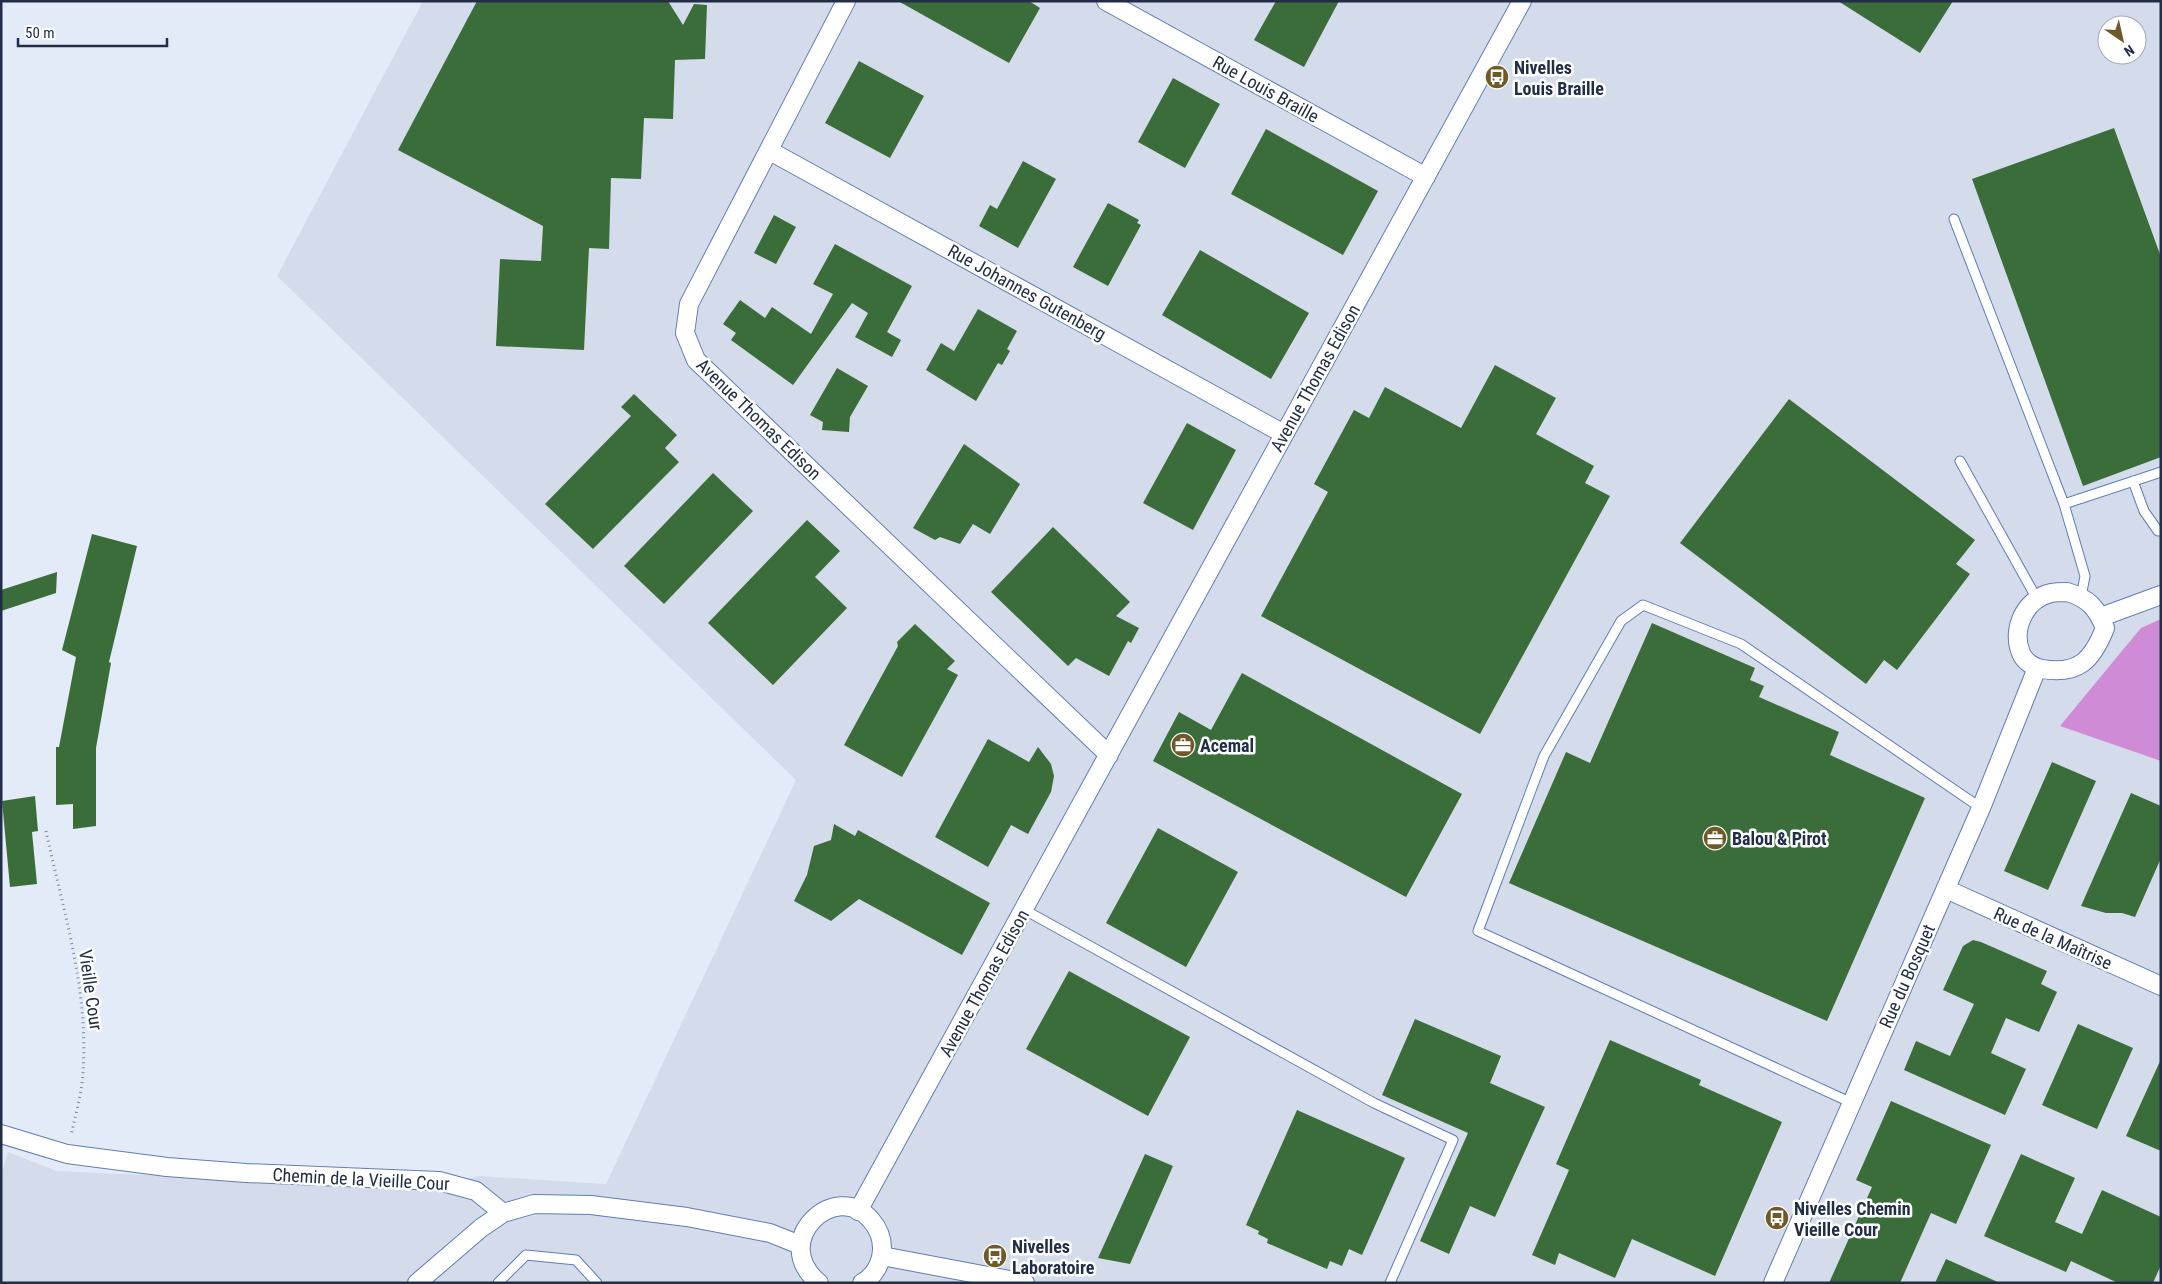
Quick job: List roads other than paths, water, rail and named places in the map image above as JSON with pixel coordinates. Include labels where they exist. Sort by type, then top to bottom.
[{"type":"street","name":"Avenue Thomas Edison","points":[[846,1],[770,151],[689,304],[685,333],[696,360],[1109,755]]},
{"type":"street","name":"Rue Louis Braille","points":[[1106,1],[1426,177]]},
{"type":"street","name":"Avenue Thomas Edison","points":[[858,1211],[1522,1]]},
{"type":"street","name":"Rue Johannes Gutenberg","points":[[770,151],[1284,434]]},
{"type":"street","points":[[2067,592],[2082,597],[2094,606],[2105,628],[2093,652],[2083,662],[2059,672],[2037,668],[2021,654],[2018,632],[2021,617],[2037,599],[2051,593],[2067,592]]},
{"type":"street","points":[[2100,617],[2161,595]]},
{"type":"street","name":"Rue du Bosquet","points":[[1773,1283],[1981,808],[2037,668]]},
{"type":"street","name":"Rue de la Maîtrise","points":[[1946,889],[2161,986]]},
{"type":"street","name":"Chemin de la Vieille Cour","points":[[1,1134],[68,1154],[115,1162],[226,1172],[439,1181],[476,1191],[504,1213]]},
{"type":"street","points":[[416,1283],[481,1228],[504,1213],[534,1204],[591,1205],[687,1217],[770,1233],[800,1245]]},
{"type":"street","points":[[819,1283],[804,1266],[801,1259],[800,1245],[803,1232],[810,1220],[822,1212],[836,1207],[850,1208],[868,1217],[877,1228],[882,1241],[882,1256],[876,1269],[862,1283]]},
{"type":"street","points":[[882,1256],[1024,1283]]},
{"type":"lane","points":[[1954,219],[2064,504],[2085,576],[2082,597]]},
{"type":"lane","points":[[1960,461],[2037,599]]},
{"type":"lane","points":[[2064,504],[2161,472]]},
{"type":"lane","points":[[2133,481],[2144,511],[2158,531],[2161,531]]},
{"type":"lane","points":[[1852,1102],[1478,931],[1544,756],[1621,621],[1643,605],[1741,644],[1981,808]]},
{"type":"lane","points":[[1032,914],[1374,1103],[1452,1140],[1390,1283]]},
{"type":"lane","points":[[498,1283],[526,1255],[576,1260],[597,1283]]},
{"type":"place","name":"Nivelles Louis Braille","points":[[1497,77]]},
{"type":"place","name":"Acemal","points":[[1183,745]]},
{"type":"place","name":"Balou & Pirot","points":[[1715,838]]},
{"type":"place","name":"Nivelles Chemin Vieille Cour","points":[[1777,1218]]},
{"type":"place","name":"Nivelles Laboratoire","points":[[995,1256]]}]
